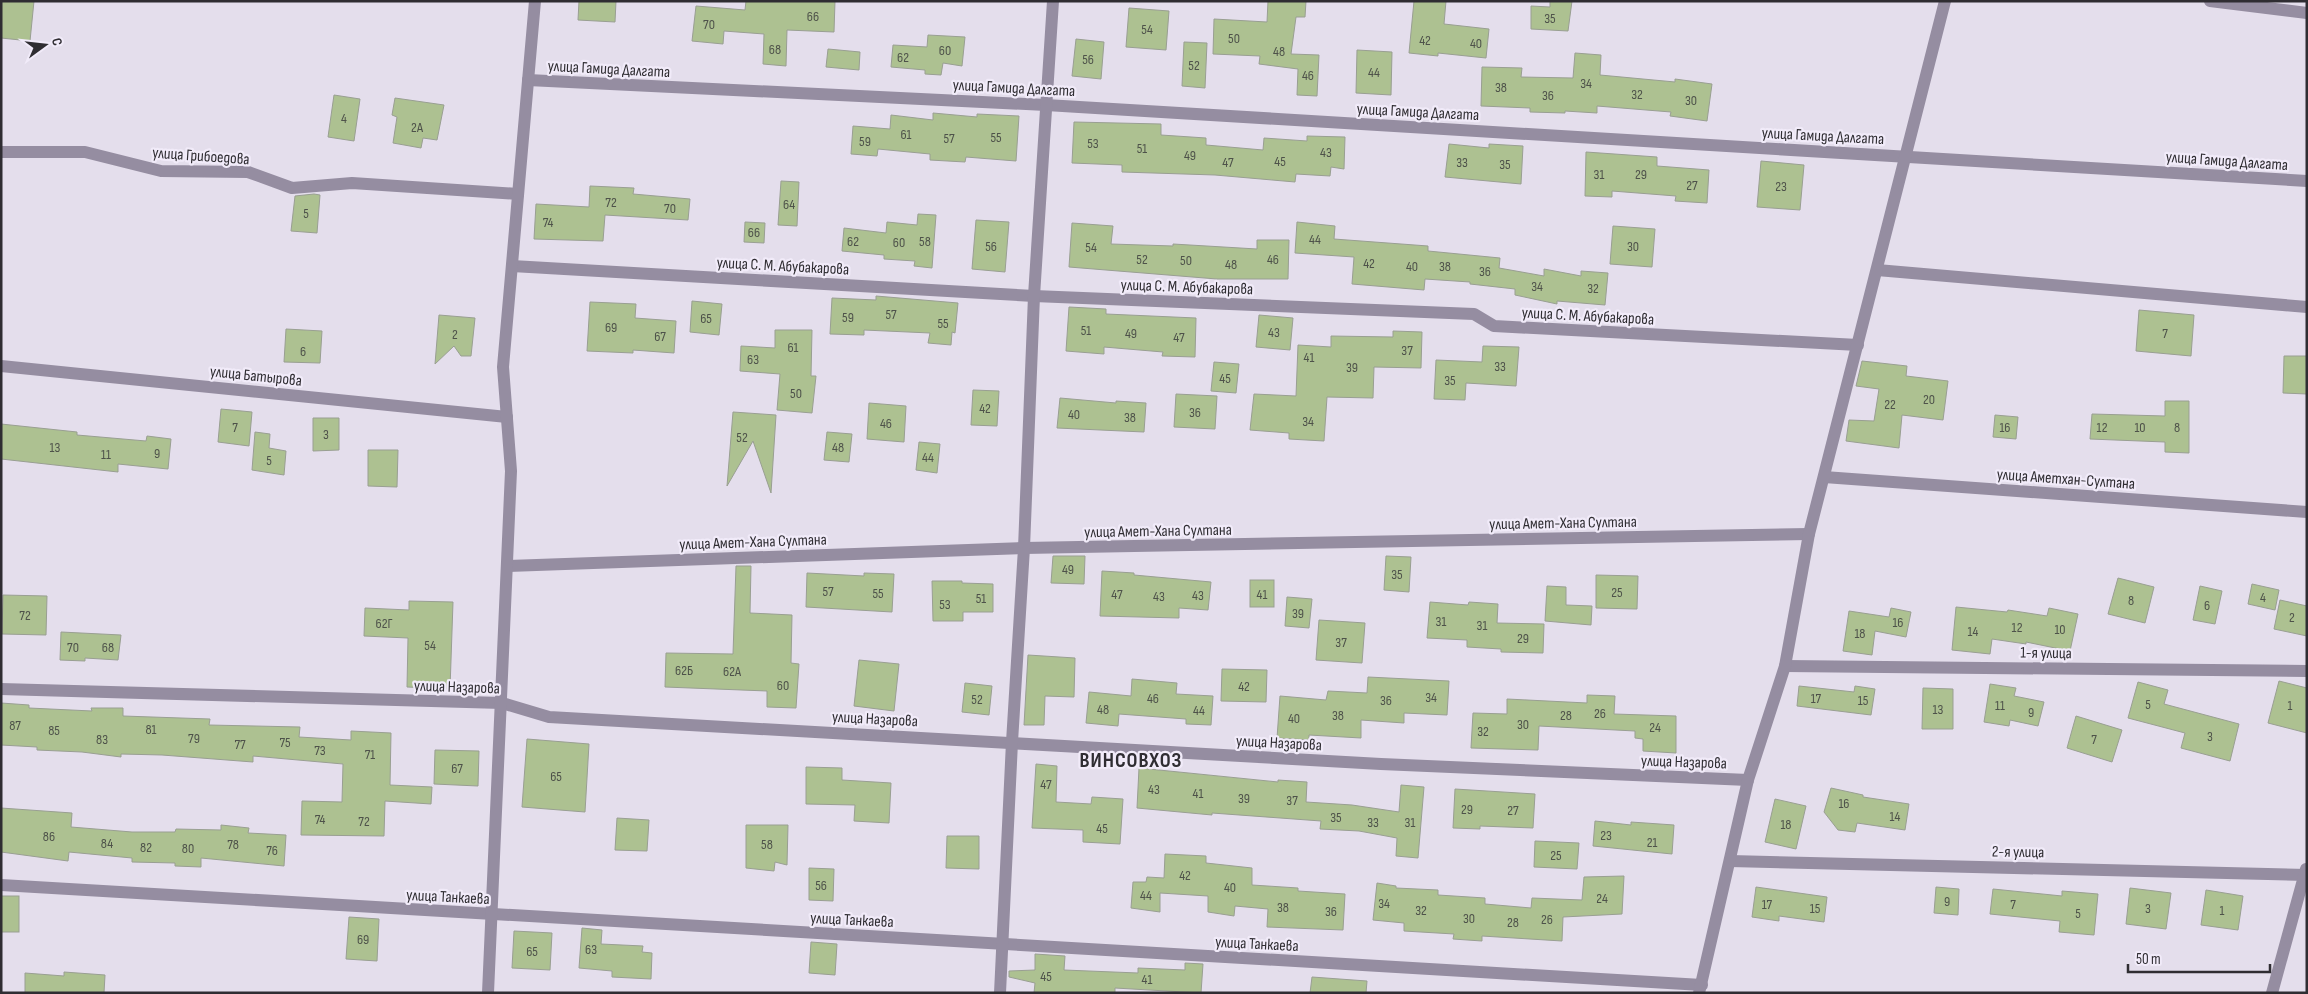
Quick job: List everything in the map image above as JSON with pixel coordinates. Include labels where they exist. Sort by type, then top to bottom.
[{"type":"street","points":[[488,993],[493,915],[511,470],[503,367],[535,1]]},
{"type":"street","points":[[1000,993],[1012,742],[1024,548],[1034,296],[1053,1]]},
{"type":"street","points":[[1700,989],[1748,780],[1785,666],[1809,534],[1945,1]]},
{"type":"street","points":[[2210,1],[2307,13]]},
{"type":"street","name":"улица Гамида Далгата","points":[[528,80],[1046,105],[2307,181]]},
{"type":"street","name":"улица Грибоедова","points":[[1,152],[85,152],[161,171],[248,172],[292,188],[352,183],[518,194]]},
{"type":"street","name":"улица С. М. Абубакарова","points":[[512,266],[1034,296],[1474,314],[1494,326],[1858,345]]},
{"type":"street","points":[[1877,270],[2307,307]]},
{"type":"street","name":"улица Батырова","points":[[1,366],[507,417]]},
{"type":"street","name":"улица Аметхан-Султана","points":[[1824,477],[2307,512]]},
{"type":"street","name":"улица Амет-Хана Султана","points":[[508,566],[1024,548],[1809,534]]},
{"type":"street","name":"1-я улица","points":[[1785,666],[2307,671]]},
{"type":"street","name":"улица Назарова","points":[[1,689],[502,703],[549,717],[1381,764],[1748,780]]},
{"type":"street","name":"2-я улица","points":[[1730,861],[2306,872]]},
{"type":"street","points":[[2272,993],[2306,872]]},
{"type":"street","name":"улица Танкаева","points":[[1,885],[1002,944],[1700,989]]},
{"type":"building","points":[[1,1],[34,1],[30,41],[1,38]]},
{"type":"building","points":[[579,1],[616,1],[615,22],[578,20]]},
{"type":"building","points":[[746,1],[835,1],[834,32],[787,30],[786,66],[763,64],[764,34],[724,31],[723,44],[692,41],[696,6],[745,10]]},
{"type":"building","points":[[1268,1],[1306,1],[1305,17],[1296,17],[1291,54],[1319,55],[1317,96],[1297,95],[1298,69],[1259,64],[1260,56],[1213,54],[1214,19],[1267,22]]},
{"type":"building","points":[[1414,1],[1446,1],[1444,24],[1489,29],[1486,58],[1438,53],[1438,56],[1409,53]]},
{"type":"building","points":[[1550,1],[1572,1],[1568,31],[1531,29],[1531,6],[1550,7]]},
{"type":"building","points":[[1129,8],[1169,11],[1166,50],[1126,47]]},
{"type":"building","points":[[928,35],[965,37],[962,66],[943,63],[941,75],[925,74],[925,70],[891,67],[893,45],[927,47]]},
{"type":"building","points":[[1076,39],[1104,42],[1101,79],[1072,76]]},
{"type":"building","points":[[1184,42],[1207,43],[1205,88],[1182,86]]},
{"type":"building","points":[[828,49],[860,52],[859,70],[826,67]]},
{"type":"building","points":[[1357,50],[1392,52],[1391,95],[1356,93]]},
{"type":"building","points":[[1575,53],[1601,55],[1600,75],[1675,82],[1675,79],[1712,84],[1707,121],[1670,116],[1671,112],[1597,106],[1597,113],[1565,111],[1565,113],[1530,112],[1530,108],[1481,106],[1482,67],[1522,68],[1521,77],[1573,78]]},
{"type":"building","points":[[334,95],[360,99],[354,141],[328,137]]},
{"type":"building","points":[[395,98],[444,105],[437,140],[423,138],[421,148],[393,143],[397,117],[392,115]]},
{"type":"building","points":[[933,113],[977,117],[977,114],[1019,116],[1016,161],[966,157],[965,162],[930,160],[930,154],[878,149],[877,156],[851,154],[853,126],[890,129],[891,115],[933,120]]},
{"type":"building","points":[[1074,122],[1161,124],[1161,135],[1206,138],[1206,145],[1263,150],[1264,138],[1307,141],[1307,136],[1345,137],[1344,169],[1331,167],[1330,176],[1296,174],[1295,182],[1215,175],[1122,172],[1122,165],[1072,163]]},
{"type":"building","points":[[1449,144],[1489,148],[1489,144],[1523,146],[1521,184],[1445,177]]},
{"type":"building","points":[[1586,152],[1657,157],[1657,166],[1709,170],[1707,203],[1675,201],[1676,196],[1612,191],[1612,197],[1585,196]]},
{"type":"building","points":[[1761,161],[1804,165],[1800,210],[1757,207]]},
{"type":"building","points":[[781,181],[799,182],[797,226],[778,225]]},
{"type":"building","points":[[590,186],[634,188],[633,194],[690,199],[688,220],[605,215],[603,241],[534,239],[536,204],[589,207]]},
{"type":"building","points":[[320,195],[317,233],[291,231],[295,196]]},
{"type":"building","points":[[918,214],[936,215],[932,268],[914,266],[915,261],[884,259],[884,255],[842,251],[844,228],[886,233],[887,222],[917,225]]},
{"type":"building","points":[[976,220],[1009,222],[1005,272],[972,269]]},
{"type":"building","points":[[745,222],[765,223],[764,243],[744,242]]},
{"type":"building","points":[[1297,222],[1335,226],[1334,239],[1428,246],[1428,251],[1500,258],[1499,268],[1544,276],[1544,269],[1581,276],[1581,271],[1608,273],[1605,305],[1557,301],[1557,304],[1515,295],[1515,289],[1470,284],[1470,282],[1425,279],[1424,290],[1352,284],[1354,257],[1295,253]]},
{"type":"building","points":[[1072,223],[1113,226],[1111,244],[1173,246],[1173,244],[1257,249],[1257,240],[1289,240],[1288,279],[1217,279],[1069,267]]},
{"type":"building","points":[[1613,226],[1655,229],[1652,267],[1610,264]]},
{"type":"building","points":[[876,296],[958,303],[955,333],[952,332],[951,345],[928,343],[930,333],[864,330],[864,335],[830,334],[832,298],[876,300]]},
{"type":"building","points":[[692,301],[722,304],[719,335],[690,332]]},
{"type":"building","points":[[590,302],[636,304],[635,318],[676,321],[674,353],[633,350],[633,353],[587,351]]},
{"type":"building","points":[[1069,307],[1106,309],[1106,314],[1196,318],[1195,357],[1162,356],[1163,352],[1104,347],[1104,354],[1066,351]]},
{"type":"building","points":[[2139,310],[2194,315],[2191,356],[2136,351]]},
{"type":"building","points":[[439,315],[475,318],[471,356],[461,356],[454,346],[435,364]]},
{"type":"building","points":[[1259,315],[1293,318],[1290,350],[1256,347]]},
{"type":"building","points":[[286,329],[322,331],[320,363],[284,362]]},
{"type":"building","points":[[775,330],[812,330],[811,376],[816,376],[812,413],[777,410],[780,374],[740,371],[741,346],[775,348]]},
{"type":"building","points":[[1393,331],[1422,332],[1421,368],[1374,367],[1373,398],[1327,397],[1324,441],[1289,439],[1289,433],[1250,430],[1254,394],[1296,396],[1298,345],[1331,347],[1331,336],[1393,337]]},
{"type":"building","points":[[1483,346],[1519,347],[1516,386],[1466,383],[1465,400],[1434,399],[1436,360],[1482,362]]},
{"type":"building","points":[[2284,356],[2307,356],[2307,394],[2283,393]]},
{"type":"building","points":[[1862,361],[1907,366],[1906,376],[1948,381],[1943,420],[1902,415],[1899,448],[1846,441],[1849,420],[1874,421],[1879,389],[1856,386]]},
{"type":"building","points":[[1214,362],[1239,364],[1236,393],[1211,391]]},
{"type":"building","points":[[973,390],[999,391],[997,426],[971,425]]},
{"type":"building","points":[[1176,394],[1217,396],[1215,429],[1174,427]]},
{"type":"building","points":[[1060,398],[1116,403],[1116,401],[1146,403],[1144,432],[1057,428]]},
{"type":"building","points":[[2165,401],[2189,401],[2189,453],[2165,452],[2165,442],[2090,439],[2092,414],[2165,416]]},
{"type":"building","points":[[869,403],[906,406],[904,442],[867,439]]},
{"type":"building","points":[[221,409],[252,412],[249,446],[218,442]]},
{"type":"building","points":[[733,412],[776,415],[771,493],[753,441],[727,486]]},
{"type":"building","points":[[1995,415],[2018,417],[2016,439],[1993,437]]},
{"type":"building","points":[[313,418],[339,418],[339,450],[313,451]]},
{"type":"building","points":[[1,424],[77,432],[77,435],[146,441],[147,436],[171,439],[168,469],[118,464],[118,472],[1,459]]},
{"type":"building","points":[[255,432],[270,434],[269,448],[286,451],[284,475],[252,470]]},
{"type":"building","points":[[827,432],[852,434],[849,462],[824,460]]},
{"type":"building","points":[[919,442],[940,444],[937,473],[916,470]]},
{"type":"building","points":[[368,450],[398,450],[397,487],[368,486]]},
{"type":"building","points":[[1053,556],[1085,556],[1084,584],[1051,583]]},
{"type":"building","points":[[1386,556],[1411,557],[1409,592],[1384,590]]},
{"type":"building","points":[[736,566],[751,566],[750,613],[792,615],[791,663],[799,664],[796,708],[767,707],[767,691],[665,687],[666,653],[733,654]]},
{"type":"building","points":[[1102,571],[1211,582],[1208,610],[1179,608],[1179,618],[1100,616]]},
{"type":"building","points":[[807,573],[864,576],[864,573],[894,574],[892,612],[806,607]]},
{"type":"building","points":[[1596,575],[1638,576],[1637,609],[1596,608]]},
{"type":"building","points":[[2118,578],[2154,587],[2145,623],[2108,614]]},
{"type":"building","points":[[1250,580],[1274,580],[1274,607],[1250,607]]},
{"type":"building","points":[[932,581],[993,584],[993,612],[963,612],[963,621],[933,621]]},
{"type":"building","points":[[2252,584],[2279,590],[2275,610],[2248,604]]},
{"type":"building","points":[[1547,586],[1566,587],[1566,605],[1592,606],[1591,625],[1545,621]]},
{"type":"building","points":[[2200,586],[2222,591],[2215,624],[2193,620]]},
{"type":"building","points":[[3,595],[47,596],[46,635],[2,634]]},
{"type":"building","points":[[1287,597],[1312,599],[1309,628],[1285,626]]},
{"type":"building","points":[[2280,600],[2307,606],[2307,636],[2274,629]]},
{"type":"building","points":[[409,601],[453,602],[450,689],[407,687],[408,638],[364,636],[365,608],[409,610]]},
{"type":"building","points":[[1430,602],[1468,605],[1469,602],[1498,604],[1497,623],[1544,624],[1543,653],[1501,652],[1501,649],[1467,647],[1467,640],[1427,638]]},
{"type":"building","points":[[1956,607],[2007,612],[2008,610],[2047,616],[2049,608],[2078,614],[2070,651],[2026,642],[2026,644],[1992,639],[1990,654],[1952,650]]},
{"type":"building","points":[[1891,608],[1911,612],[1906,637],[1875,631],[1872,655],[1843,651],[1849,611],[1889,617]]},
{"type":"building","points":[[1319,620],[1365,623],[1362,663],[1316,660]]},
{"type":"building","points":[[61,632],[121,635],[118,660],[85,658],[85,661],[60,660]]},
{"type":"building","points":[[1028,655],[1075,658],[1074,697],[1045,696],[1044,725],[1024,725]]},
{"type":"building","points":[[859,660],[899,664],[894,711],[854,706]]},
{"type":"building","points":[[1222,669],[1267,670],[1266,702],[1221,701]]},
{"type":"building","points":[[1368,677],[1449,681],[1447,715],[1404,713],[1404,723],[1361,720],[1361,738],[1309,735],[1309,740],[1277,738],[1280,696],[1326,700],[1328,691],[1367,693]]},
{"type":"building","points":[[1132,679],[1177,683],[1176,694],[1213,696],[1211,725],[1186,724],[1186,719],[1119,714],[1118,726],[1086,723],[1089,692],[1131,696]]},
{"type":"building","points":[[2279,681],[2307,688],[2307,733],[2268,723]]},
{"type":"building","points":[[2138,682],[2168,690],[2164,704],[2239,724],[2230,761],[2181,748],[2185,733],[2128,718]]},
{"type":"building","points":[[965,683],[992,686],[989,715],[962,712]]},
{"type":"building","points":[[1990,684],[2016,688],[2014,696],[2044,702],[2038,726],[2010,720],[2009,726],[1984,722]]},
{"type":"building","points":[[1799,686],[1854,692],[1855,686],[1875,689],[1871,715],[1797,706]]},
{"type":"building","points":[[1923,688],[1953,689],[1953,729],[1922,729]]},
{"type":"building","points":[[1587,695],[1615,696],[1614,714],[1676,716],[1676,753],[1643,751],[1643,739],[1635,738],[1635,731],[1539,726],[1538,750],[1471,748],[1473,713],[1507,714],[1507,699],[1587,703]]},
{"type":"building","points":[[1,703],[29,705],[29,708],[92,711],[91,708],[123,708],[123,716],[210,719],[209,725],[300,727],[299,737],[351,740],[351,731],[391,733],[390,785],[432,787],[431,804],[385,801],[384,836],[301,835],[302,801],[342,802],[343,764],[253,756],[253,762],[162,755],[121,754],[121,757],[82,752],[37,750],[37,747],[1,745]]},
{"type":"building","points":[[2076,716],[2122,730],[2112,762],[2067,748]]},
{"type":"building","points":[[527,739],[589,744],[585,812],[522,807]]},
{"type":"building","points":[[435,750],[479,751],[478,786],[434,784]]},
{"type":"building","points":[[1036,764],[1057,766],[1056,802],[1091,804],[1092,797],[1123,799],[1120,844],[1083,842],[1083,830],[1032,828]]},
{"type":"building","points":[[806,767],[842,768],[842,780],[891,783],[889,823],[854,821],[855,805],[806,804]]},
{"type":"building","points":[[1139,768],[1278,782],[1278,780],[1307,782],[1306,802],[1352,805],[1399,812],[1401,785],[1424,787],[1418,858],[1396,856],[1397,838],[1359,831],[1320,829],[1321,821],[1212,813],[1212,815],[1137,808]]},
{"type":"building","points":[[1831,788],[1863,795],[1863,797],[1909,804],[1905,830],[1857,823],[1855,832],[1838,830],[1824,812]]},
{"type":"building","points":[[1455,789],[1535,794],[1533,828],[1480,826],[1480,829],[1453,828]]},
{"type":"building","points":[[1775,799],[1806,806],[1796,849],[1765,842]]},
{"type":"building","points":[[1,808],[72,813],[71,827],[132,832],[175,832],[176,829],[221,830],[221,825],[249,828],[248,833],[286,835],[284,866],[201,858],[201,867],[175,866],[175,863],[132,862],[132,858],[69,852],[68,861],[1,852]]},
{"type":"building","points":[[617,818],[649,820],[647,851],[615,850]]},
{"type":"building","points":[[1595,821],[1631,825],[1631,822],[1674,825],[1672,854],[1593,846]]},
{"type":"building","points":[[746,825],[788,825],[787,865],[775,862],[774,871],[746,868]]},
{"type":"building","points":[[947,836],[979,836],[979,869],[946,868]]},
{"type":"building","points":[[1535,841],[1579,843],[1577,869],[1534,867]]},
{"type":"building","points":[[1165,854],[1206,856],[1206,863],[1252,868],[1252,885],[1298,888],[1298,891],[1345,894],[1343,930],[1267,927],[1268,909],[1235,906],[1234,916],[1208,912],[1208,896],[1160,893],[1160,912],[1131,908],[1133,882],[1146,882],[1147,877],[1164,878]]},
{"type":"building","points":[[809,868],[834,869],[833,901],[809,900]]},
{"type":"building","points":[[1624,876],[1622,914],[1563,917],[1562,941],[1482,936],[1482,941],[1453,939],[1454,934],[1404,931],[1404,923],[1373,920],[1377,883],[1396,886],[1396,888],[1438,890],[1438,895],[1485,898],[1485,904],[1531,908],[1532,898],[1582,900],[1584,877]]},
{"type":"building","points":[[1756,887],[1827,897],[1824,922],[1779,916],[1779,921],[1752,917]]},
{"type":"building","points":[[1936,887],[1959,889],[1958,915],[1934,913]]},
{"type":"building","points":[[2130,888],[2171,893],[2166,929],[2126,924]]},
{"type":"building","points":[[1993,889],[2062,896],[2062,891],[2098,894],[2094,935],[2059,932],[2060,921],[1990,914]]},
{"type":"building","points":[[2206,890],[2243,896],[2238,930],[2201,925]]},
{"type":"building","points":[[1,896],[19,896],[19,932],[1,932]]},
{"type":"building","points":[[349,917],[379,919],[377,961],[346,959]]},
{"type":"building","points":[[582,928],[602,930],[601,944],[643,946],[642,952],[652,953],[651,979],[612,977],[612,971],[579,968]]},
{"type":"building","points":[[514,931],[552,933],[550,970],[512,968]]},
{"type":"building","points":[[811,942],[837,944],[835,975],[809,973]]},
{"type":"building","points":[[1035,954],[1065,956],[1064,970],[1138,973],[1138,968],[1185,970],[1185,963],[1203,964],[1201,993],[1115,988],[1115,993],[1034,993],[1035,983],[1009,977],[1009,971],[1035,970]]},
{"type":"building","points":[[64,972],[105,975],[104,993],[25,993],[25,973],[64,976]]},
{"type":"building","points":[[1312,977],[1367,981],[1366,993],[1310,993]]},
{"type":"district","name":"ВИНСОВХОЗ","points":[[1131,760]]}]
